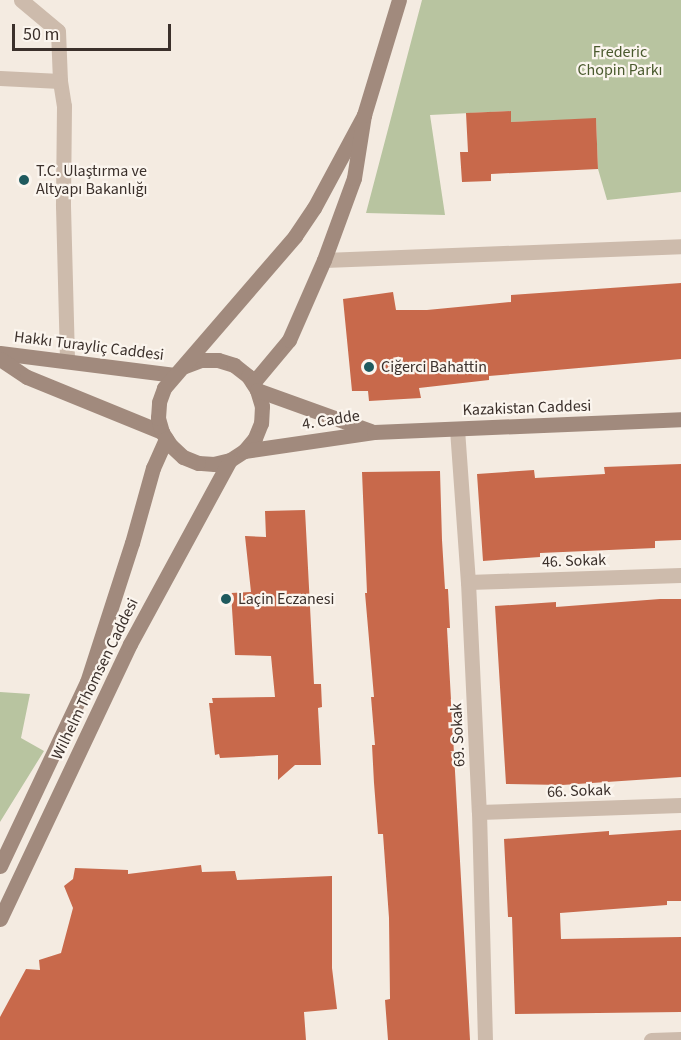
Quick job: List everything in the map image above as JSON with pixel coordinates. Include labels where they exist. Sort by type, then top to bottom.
[{"type":"main road","points":[[255,386],[290,340],[324,260],[354,178],[364,115],[399,0]]},
{"type":"main road","points":[[179,370],[201,360],[218,360],[234,365],[255,386],[262,406],[261,423],[255,438],[244,451],[230,460],[214,464],[198,463],[183,457],[164,436],[158,418],[159,402],[164,388],[179,370],[295,236],[314,208],[364,115]]},
{"type":"main road","name":"Hakkı Turayliç Caddesi","points":[[0,353],[179,370]]},
{"type":"main road","name":"Hakkı Turayliç Caddesi","points":[[0,359],[27,377],[164,436]]},
{"type":"main road","name":"4. Cadde","points":[[255,386],[374,432]]},
{"type":"main road","name":"Kazakistan Caddesi","points":[[374,432],[681,419]]},
{"type":"main road","name":"4. Cadde","points":[[244,451],[374,432]]},
{"type":"main road","name":"Wilhelm Thomsen Caddesi","points":[[0,866],[87,682],[164,436]]},
{"type":"main road","name":"Wilhelm Thomsen Caddesi","points":[[0,919],[130,644],[230,460]]},
{"type":"street","points":[[21,0],[58,31],[60,81],[64,106],[63,206],[67,361]]},
{"type":"street","points":[[0,78],[60,81]]},
{"type":"street","points":[[324,260],[681,246]]},
{"type":"street","name":"69. Sokak","points":[[457,429],[468,582],[479,812],[485,1040]]},
{"type":"street","name":"46. Sokak","points":[[468,582],[681,576]]},
{"type":"street","name":"66. Sokak","points":[[479,812],[681,806]]},
{"type":"street","points":[[651,1040],[681,1039]]},
{"type":"green space","name":"Frederic Chopin Parkı","points":[[422,0],[681,0],[681,192],[607,200],[598,169],[596,119],[511,122],[511,111],[430,115],[445,215],[366,213]]},
{"type":"green space","points":[[0,692],[30,694],[21,738],[44,751],[0,822]]},
{"type":"building","points":[[511,111],[511,122],[596,118],[598,169],[491,174],[491,181],[462,182],[460,152],[468,152],[466,113]]},
{"type":"building","points":[[681,283],[681,359],[489,376],[489,380],[419,388],[421,398],[369,401],[368,391],[352,391],[343,299],[393,292],[396,310],[427,310],[511,302],[511,295]]},
{"type":"building","points":[[681,464],[681,540],[655,541],[655,548],[540,553],[540,557],[483,561],[477,474],[534,470],[535,478],[605,474],[604,467]]},
{"type":"building","points":[[440,471],[470,1040],[388,1040],[385,1000],[390,999],[389,918],[383,834],[378,834],[374,783],[372,745],[375,745],[371,697],[374,697],[365,593],[367,593],[362,472]]},
{"type":"building","points":[[305,510],[314,684],[321,684],[322,707],[318,708],[321,765],[295,765],[278,780],[278,755],[220,758],[219,754],[215,755],[209,703],[213,703],[212,698],[275,697],[271,656],[235,655],[231,593],[251,592],[245,536],[266,537],[265,511]]},
{"type":"building","points":[[681,599],[681,777],[562,785],[506,784],[495,606],[556,602],[556,607]]},
{"type":"building","points":[[681,830],[681,901],[667,901],[667,905],[560,913],[561,939],[681,937],[681,1012],[515,1014],[512,917],[508,917],[504,839],[609,831],[609,835]]},
{"type":"building","points":[[201,865],[202,872],[235,871],[237,880],[332,876],[332,968],[337,1009],[304,1012],[306,1040],[0,1040],[0,1017],[26,969],[40,970],[39,960],[61,953],[73,908],[64,886],[73,879],[75,868],[128,870],[128,874]]},
{"type":"place","name":"T.C. Ulaştırma ve Altyapı Bakanlığı","points":[[24,180]]},
{"type":"place","name":"Ciğerci Bahattin","points":[[369,367]]},
{"type":"place","name":"Laçin Eczanesi","points":[[226,599]]}]
